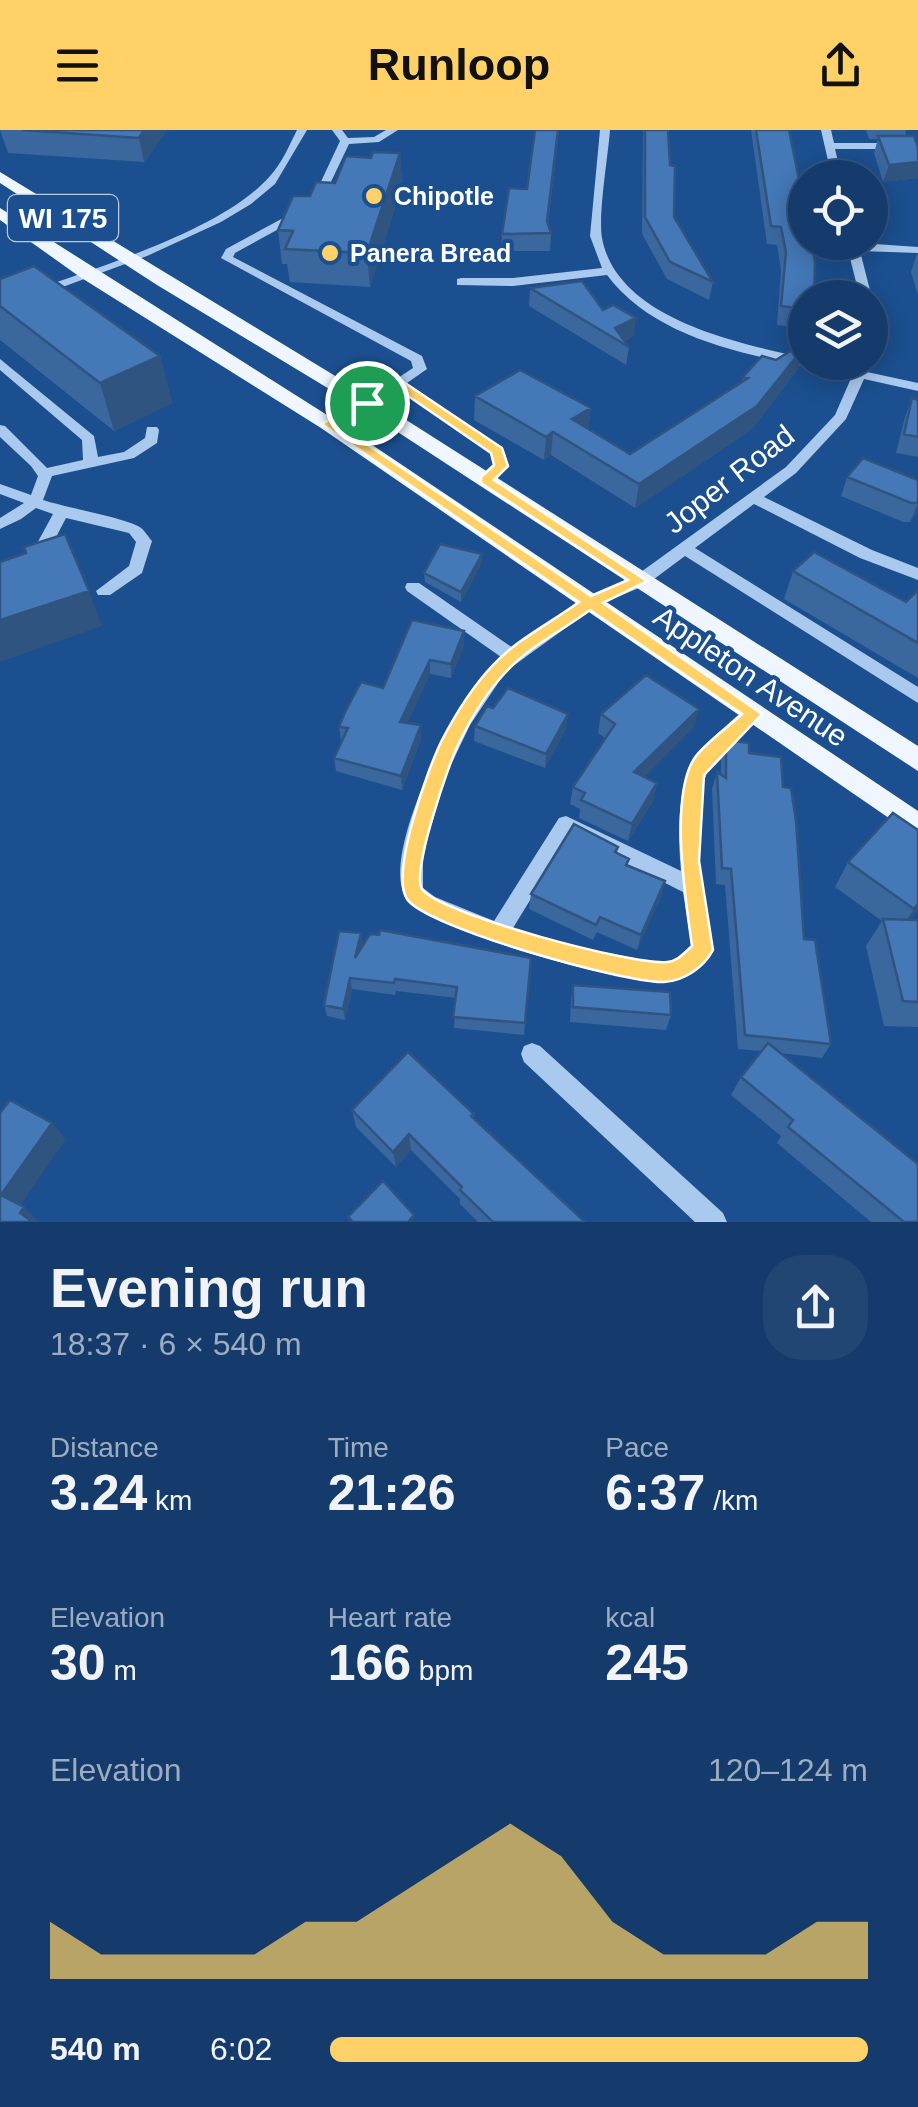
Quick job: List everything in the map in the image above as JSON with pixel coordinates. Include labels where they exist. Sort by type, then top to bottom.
[{"type":"main road","name":"Appleton Avenue","points":[[0,176],[126,258],[367,403],[918,760]]},
{"type":"main road","name":"Appleton Avenue","points":[[0,213],[86,273],[328,424],[918,826]]},
{"type":"main road","points":[[328,424],[367,403]]},
{"type":"street","points":[[0,306],[219,218],[256,195],[278,174],[302,130]]},
{"type":"street","points":[[367,403],[420,370],[420,364],[411,354],[227,258],[230,252],[315,206],[342,136],[376,140],[394,130]]},
{"type":"street","points":[[606,130],[596,236],[598,251],[609,271],[636,299],[678,324],[731,344],[788,358]]},
{"type":"street","points":[[826,130],[833,160]]},
{"type":"street","points":[[830,146],[918,146]]},
{"type":"street","points":[[888,247],[918,250]]},
{"type":"street","points":[[461,282],[513,282],[609,271]]},
{"type":"street","points":[[21,282],[37,291]]},
{"type":"street","points":[[0,363],[89,439],[92,464]]},
{"type":"street","points":[[888,378],[918,388]]},
{"type":"street","name":"Joper Road","points":[[499,932],[430,908],[415,896],[410,881],[412,856],[450,743],[493,676],[590,602],[640,581],[791,470],[841,416],[857,380]]},
{"type":"street","points":[[398,383],[497,451],[502,466],[486,480]]},
{"type":"street","points":[[0,429],[44,474],[45,484],[36,500],[0,524]]},
{"type":"street","points":[[44,474],[145,448],[152,440],[152,430]]},
{"type":"street","points":[[0,489],[62,512],[134,529],[144,542],[136,568],[104,591]]},
{"type":"street","points":[[754,498],[866,554],[918,574]]},
{"type":"street","points":[[25,576],[62,512]]},
{"type":"street","points":[[685,550],[918,696]]},
{"type":"street","points":[[414,586],[514,657]]},
{"type":"street","points":[[692,887],[566,824],[499,932],[628,968],[664,972],[682,968],[703,950],[692,887],[691,802],[695,775],[702,761],[753,714]]},
{"type":"street","points":[[532,1054],[714,1222]]},
{"type":"building","points":[[22,130],[144,130],[139,138]]},
{"type":"building","points":[[535,130],[558,130],[547,221],[551,233],[502,234],[509,188],[527,189]]},
{"type":"building","points":[[645,130],[668,130],[670,165],[675,166],[674,217],[713,282],[670,262],[645,217]]},
{"type":"building","points":[[756,130],[789,130],[795,160],[788,160],[788,260],[815,263],[815,280],[788,280],[788,307],[781,306],[786,252],[781,227],[771,226]]},
{"type":"building","points":[[878,136],[914,136],[918,162],[889,165]]},
{"type":"building","points":[[373,152],[400,153],[367,253],[285,249],[293,231],[278,230],[293,196],[310,196],[316,182],[335,183],[346,156],[371,158]]},
{"type":"building","points":[[34,266],[160,356],[100,383],[0,306],[0,279]]},
{"type":"building","points":[[582,281],[603,310],[613,305],[636,318],[615,328],[629,347],[530,288]]},
{"type":"building","points":[[788,352],[788,367],[757,406],[639,484],[553,432],[546,437],[475,396],[520,370],[591,408],[572,419],[630,454],[748,378],[743,377],[762,356],[776,360]]},
{"type":"building","points":[[912,398],[918,400],[918,437],[904,434]]},
{"type":"building","points":[[863,458],[918,480],[918,503],[847,477]]},
{"type":"building","points":[[65,534],[89,591],[0,620],[0,562],[26,553],[24,547]]},
{"type":"building","points":[[440,544],[482,554],[461,592],[424,573]]},
{"type":"building","points":[[814,552],[906,602],[918,590],[918,643],[793,571]]},
{"type":"building","points":[[412,620],[464,631],[451,664],[430,660],[400,722],[421,725],[401,776],[334,758],[348,728],[339,727],[361,682],[383,688]]},
{"type":"building","points":[[646,675],[699,709],[634,772],[657,783],[632,824],[581,800],[585,793],[573,787],[615,724],[601,714]]},
{"type":"building","points":[[508,688],[568,714],[546,754],[475,726],[487,706],[493,708]]},
{"type":"building","points":[[726,740],[749,743],[749,753],[781,757],[783,787],[791,788],[796,821],[804,939],[815,940],[831,1044],[745,1035],[731,869],[722,868],[717,772],[726,778]]},
{"type":"building","points":[[893,813],[918,830],[918,904],[914,909],[848,862]]},
{"type":"building","points":[[574,824],[618,847],[615,852],[629,859],[626,865],[665,881],[641,935],[600,917],[596,925],[531,894]]},
{"type":"building","points":[[883,919],[918,920],[918,1002],[903,1001]]},
{"type":"building","points":[[380,930],[531,958],[525,1023],[453,1017],[457,987],[395,979],[394,983],[350,978],[343,1009],[324,1005],[339,931],[361,933],[355,958],[370,934],[379,935]]},
{"type":"building","points":[[573,985],[670,992],[671,1015],[573,1007]]},
{"type":"building","points":[[768,1043],[918,1164],[918,1222],[904,1222],[788,1127],[793,1120],[741,1077]]},
{"type":"building","points":[[408,1052],[585,1222],[493,1222],[409,1134],[393,1152],[352,1110]]},
{"type":"building","points":[[10,1100],[52,1123],[1,1195],[24,1207],[20,1213],[33,1222],[0,1222],[0,1113]]},
{"type":"building","points":[[383,1181],[414,1215],[408,1222],[353,1222],[348,1217]]},
{"type":"place","name":"Chipotle","points":[[374,196]]},
{"type":"place","name":"Panera Bread","points":[[330,253]]},
{"type":"route","points":[[367,403],[328,424],[590,602],[753,714],[702,761],[695,775],[690,861],[694,910],[703,950],[682,968],[664,972],[628,968],[443,914],[415,896],[410,881],[412,856],[450,743],[493,676],[503,664],[590,602],[640,581],[486,480],[502,466],[497,451],[398,383],[367,403]]}]
